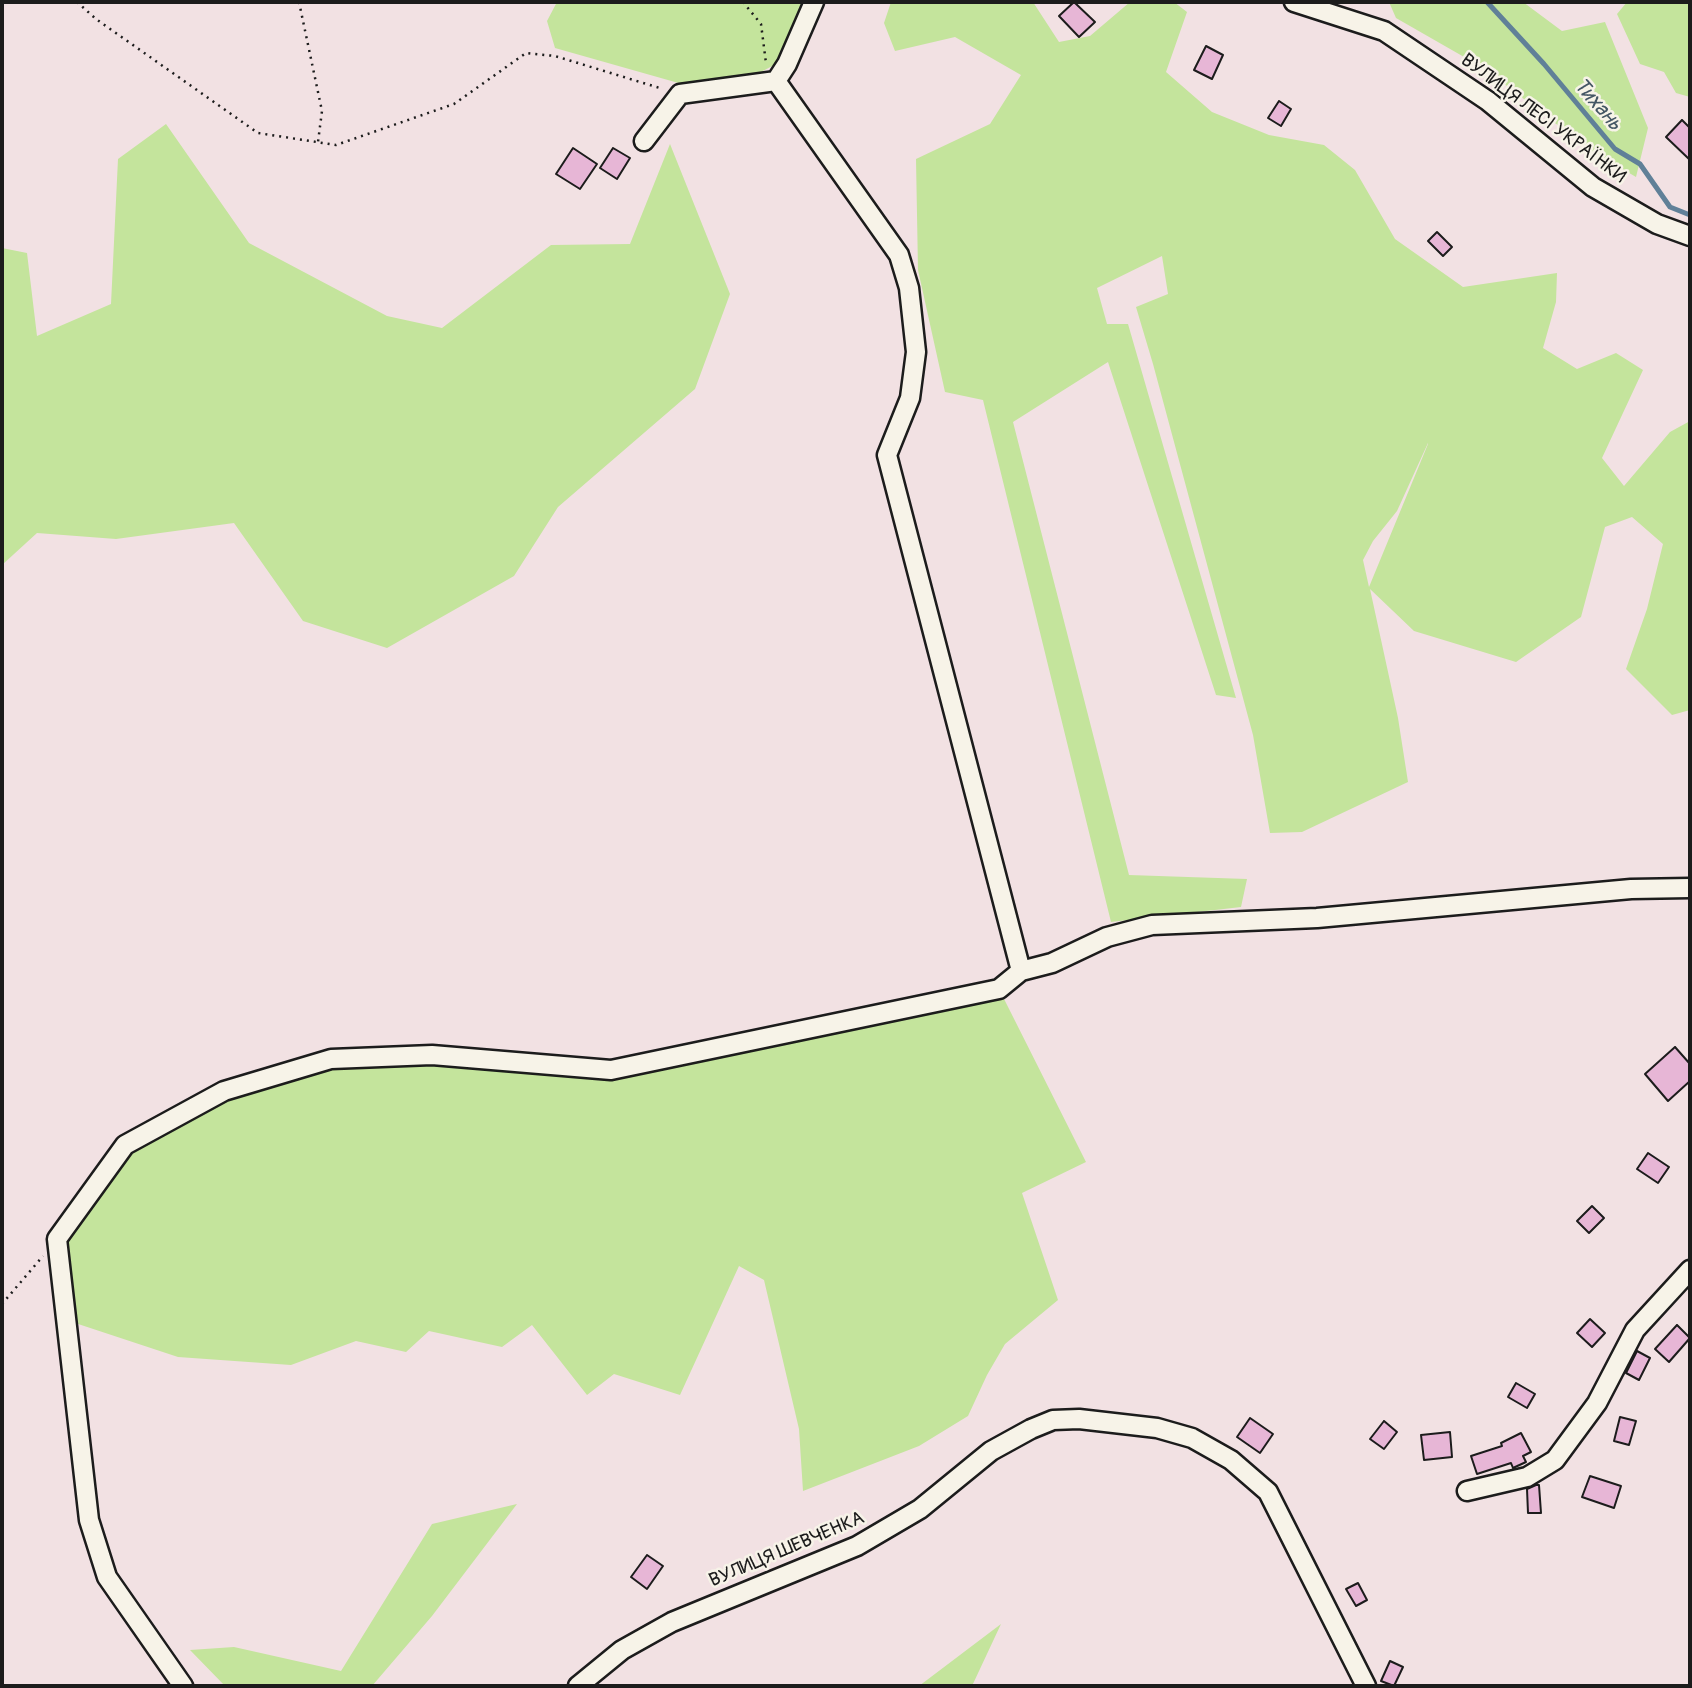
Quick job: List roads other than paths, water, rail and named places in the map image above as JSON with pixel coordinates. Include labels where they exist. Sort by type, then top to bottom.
[{"type":"street","points":[[776,81],[814,2]]},
{"type":"street","name":"ВУЛИЦЯ ЛЕСІ УКРАЇНКИ","points":[[1294,2],[1384,32],[1488,101],[1592,187],[1657,224],[1690,236]]},
{"type":"street","points":[[644,141],[680,94],[776,81]]},
{"type":"street","points":[[776,81],[900,255],[906,277],[916,352],[910,398],[887,454],[1021,971]]},
{"type":"street","points":[[183,1686],[107,1577],[89,1520],[57,1239],[125,1145],[224,1091],[331,1059],[432,1055],[611,1070],[999,989],[1021,971],[1052,963],[1107,937],[1152,925],[1317,918],[1631,889],[1690,888]]},
{"type":"street","points":[[1467,1491],[1527,1477],[1555,1460],[1597,1403],[1635,1330],[1690,1270]]},
{"type":"street","name":"ВУЛИЦЯ ШЕВЧЕНКА","points":[[578,1686],[622,1650],[672,1622],[867,1540],[920,1509],[991,1451],[1031,1429],[1053,1420],[1079,1419],[1157,1428],[1192,1438],[1231,1460],[1268,1492],[1366,1686]]},
{"type":"waterway","name":"Тихань","points":[[1487,2],[1544,64],[1615,149],[1640,164],[1670,207],[1690,215]]}]
